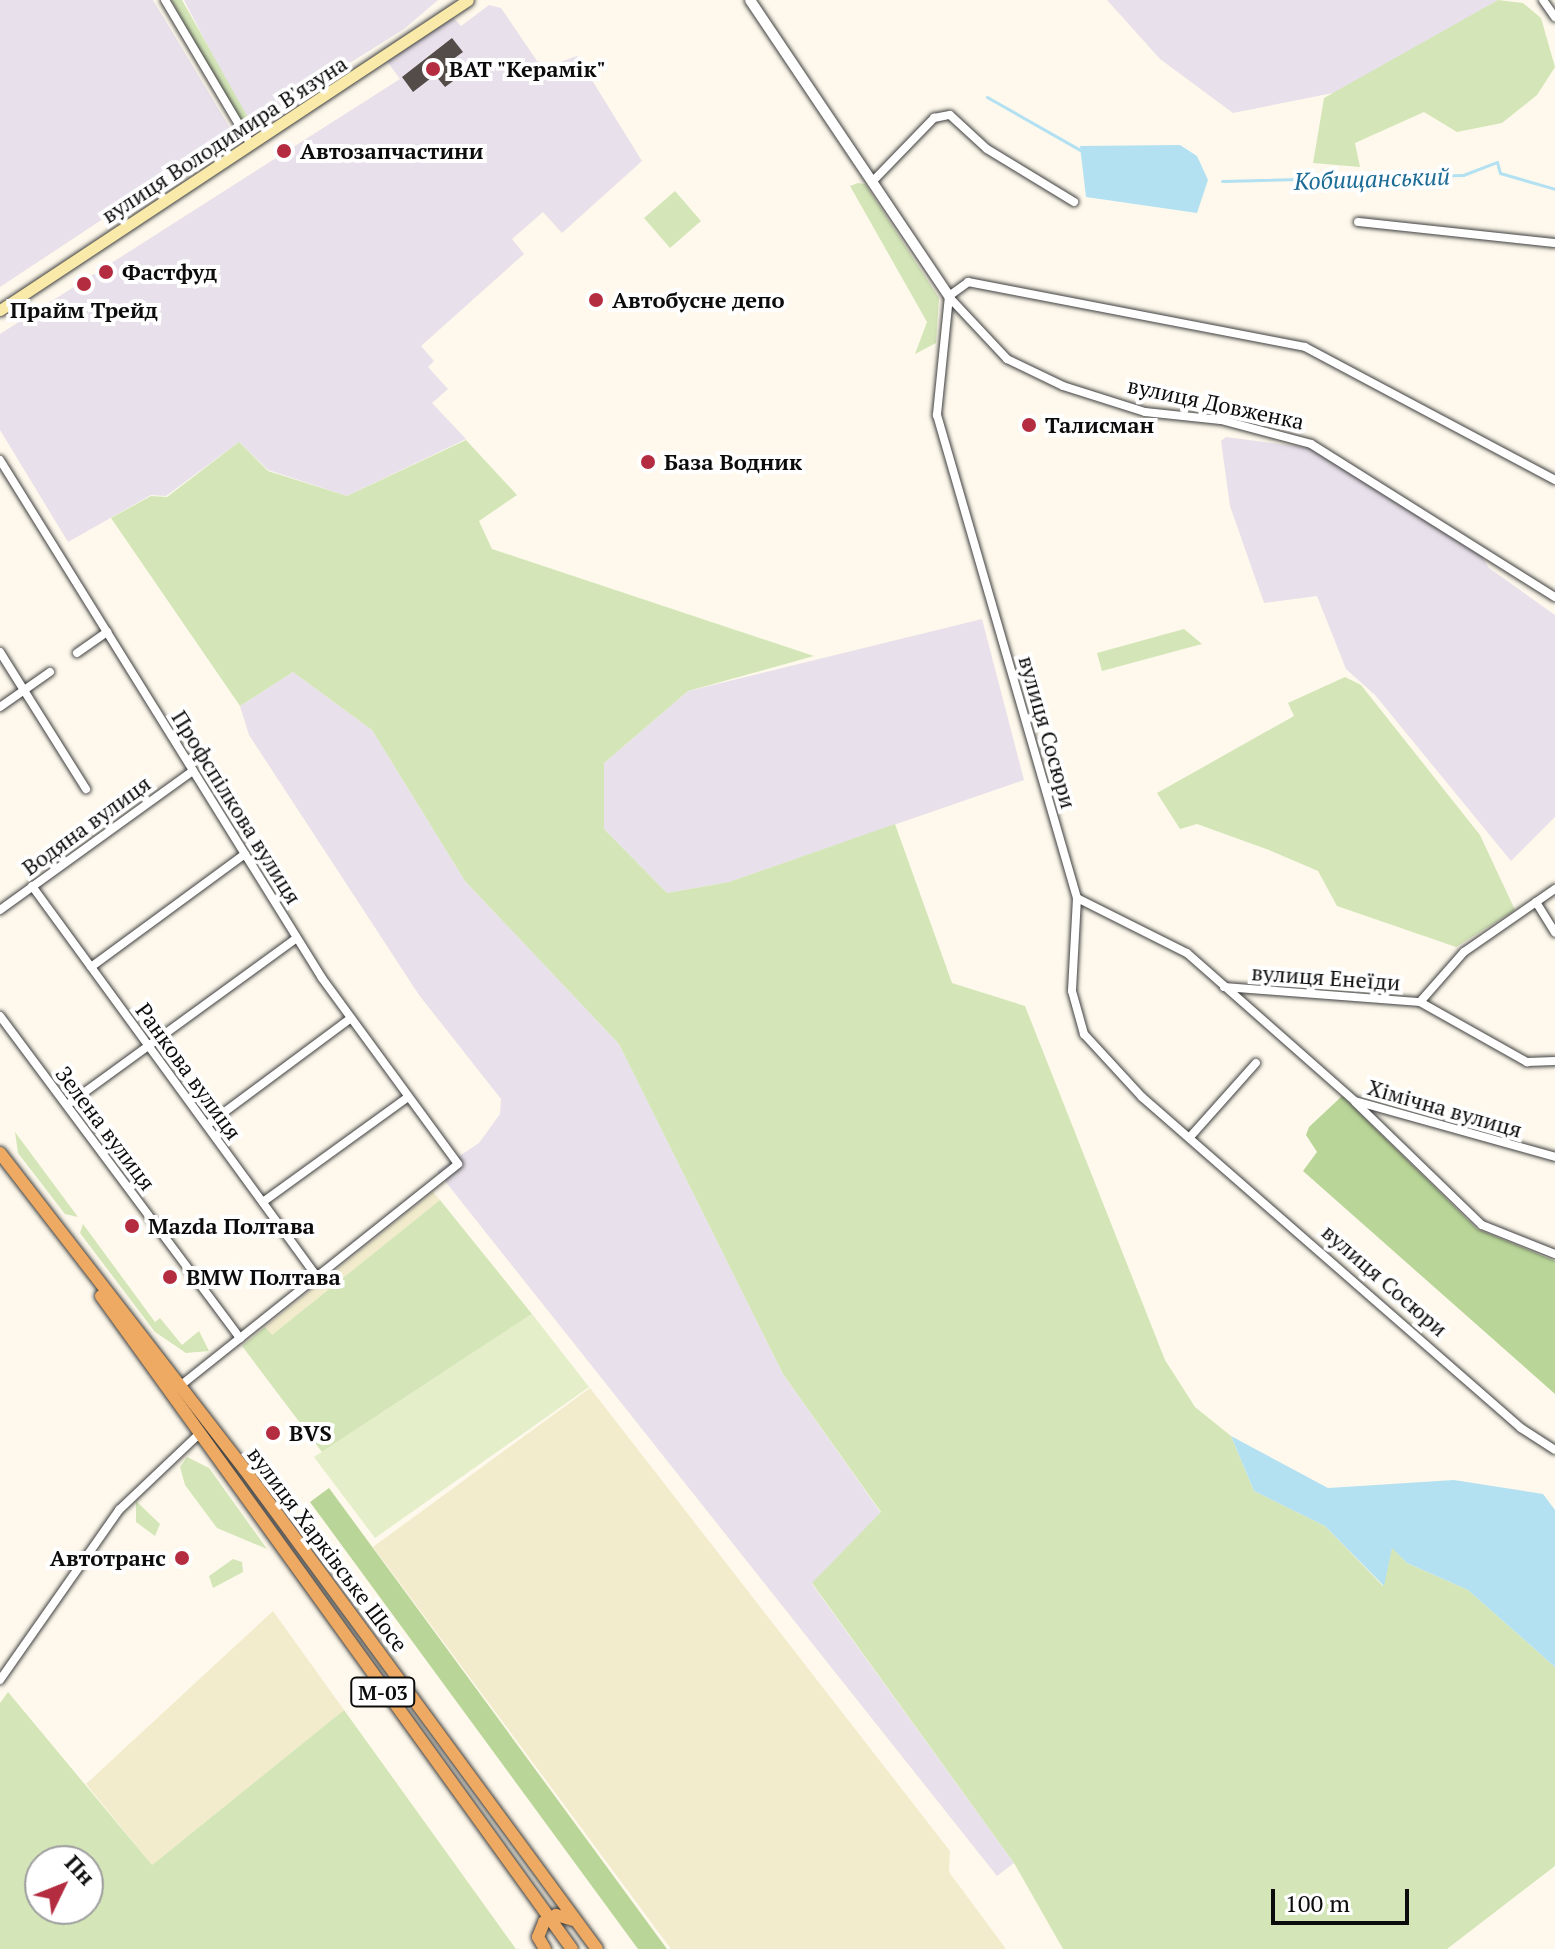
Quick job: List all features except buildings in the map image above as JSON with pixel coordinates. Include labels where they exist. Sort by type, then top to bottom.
[{"type":"highway","name":"вулиця Харківське Шосе","points":[[0,1153],[197,1436],[572,1949]]},
{"type":"highway","name":"вулиця Харківське Шосе","points":[[19,1179],[180,1386],[597,1949]]},
{"type":"highway","points":[[169,1395],[180,1386]]},
{"type":"highway","points":[[545,1949],[538,1937],[549,1918],[577,1921]]},
{"type":"main road","name":"вулиця Володимира В'язуна","points":[[0,310],[468,0]]},
{"type":"street","points":[[165,0],[251,145]]},
{"type":"street","name":"вулиця Довженка","points":[[750,0],[949,296],[1007,359],[1063,386],[1145,412],[1221,420],[1311,444],[1555,597]]},
{"type":"street","points":[[1543,0],[1555,17]]},
{"type":"street","points":[[873,181],[934,118],[950,115],[987,149],[1074,202]]},
{"type":"street","points":[[1358,222],[1555,243]]},
{"type":"street","points":[[949,296],[968,282],[1305,347],[1555,480]]},
{"type":"street","name":"вулиця Сосюри","points":[[949,296],[937,415],[1077,898],[1072,991],[1084,1034],[1104,1062],[1521,1428],[1555,1450]]},
{"type":"street","name":"Профспілкова вулиця","points":[[0,460],[297,938],[351,1018],[458,1164],[317,1277]]},
{"type":"street","points":[[77,653],[107,632]]},
{"type":"street","points":[[0,652],[86,789]]},
{"type":"street","points":[[0,707],[50,672]]},
{"type":"street","name":"Водяна вулиця","points":[[0,910],[193,771]]},
{"type":"street","points":[[91,967],[245,854]]},
{"type":"street","name":"Ранкова вулиця","points":[[32,886],[317,1277]]},
{"type":"street","points":[[1420,1002],[1464,952],[1555,889]]},
{"type":"street","name":"Хімічна вулиця","points":[[1077,898],[1176,946],[1355,1101],[1555,1157]]},
{"type":"street","points":[[1536,902],[1555,932]]},
{"type":"street","points":[[67,1105],[297,938]]},
{"type":"street","name":"вулиця Енеїди","points":[[1224,987],[1420,1002],[1527,1062],[1555,1061]]},
{"type":"street","name":"Зелена вулиця","points":[[0,1016],[240,1338]]},
{"type":"street","points":[[207,1125],[351,1018]]},
{"type":"street","points":[[1190,1137],[1256,1063]]},
{"type":"street","points":[[263,1202],[408,1097]]},
{"type":"street","points":[[1355,1101],[1379,1132],[1482,1225],[1555,1254]]},
{"type":"street","points":[[180,1386],[317,1277]]},
{"type":"street","points":[[0,1680],[119,1510],[197,1436]]},
{"type":"shaded area","points":[[0,0],[153,0],[233,133],[0,287]]},
{"type":"shaded area","points":[[184,0],[438,0],[404,29],[249,126]]},
{"type":"shaded area","points":[[1107,0],[1498,0],[1343,91],[1233,113],[1160,59]]},
{"type":"shaded area","name":"ВАТ \"Керамік\"","points":[[489,5],[501,8],[537,61],[552,65],[577,56],[642,161],[562,233],[543,212],[512,239],[524,254],[421,346],[434,361],[428,367],[448,389],[432,403],[466,439],[347,496],[268,470],[239,442],[166,496],[151,495],[68,542],[0,430],[0,334],[400,79],[386,60],[450,14],[461,26]]},
{"type":"shaded area","points":[[1226,437],[1310,448],[1478,550],[1489,568],[1555,615],[1555,817],[1511,861],[1375,695],[1346,669],[1317,596],[1264,603],[1230,506],[1221,441]]},
{"type":"shaded area","points":[[982,619],[1024,780],[729,882],[667,893],[604,829],[604,763],[688,691]]},
{"type":"shaded area","points":[[293,672],[372,730],[465,881],[619,1044],[783,1374],[881,1513],[812,1584],[1014,1863],[997,1876],[437,1171],[479,1143],[500,1114],[501,1099],[419,995],[249,735],[240,706]]},
{"type":"shaded area","points":[[433,1192],[440,1200],[271,1336],[265,1327]]},
{"type":"shaded area","points":[[590,1388],[950,1851],[949,1872],[1006,1949],[671,1949],[373,1547]]},
{"type":"shaded area","points":[[273,1611],[344,1710],[152,1865],[86,1784]]},
{"type":"green space","points":[[171,0],[182,0],[250,121],[242,125]]},
{"type":"green space","points":[[1498,0],[1523,3],[1541,18],[1555,67],[1537,95],[1502,123],[1457,132],[1424,112],[1355,143],[1360,167],[1313,163],[1324,98]]},
{"type":"green space","points":[[865,184],[939,298],[936,343],[915,354],[927,322],[850,186]]},
{"type":"green space","points":[[675,191],[701,221],[670,248],[644,218]]},
{"type":"green space","points":[[466,440],[517,495],[479,521],[492,549],[814,656],[688,691],[604,763],[604,829],[667,893],[729,882],[895,824],[952,983],[1025,1006],[1165,1360],[1195,1407],[1231,1436],[1254,1491],[1325,1526],[1383,1586],[1392,1547],[1407,1563],[1468,1590],[1555,1667],[1555,1866],[1447,1949],[1063,1949],[1014,1863],[812,1583],[881,1512],[783,1374],[619,1044],[465,881],[372,730],[293,672],[240,706],[111,518],[151,496],[167,497],[239,442],[268,471],[347,496]]},
{"type":"green space","points":[[1184,629],[1202,644],[1102,671],[1097,653]]},
{"type":"green space","points":[[1345,677],[1361,685],[1480,835],[1515,910],[1456,947],[1337,906],[1318,871],[1269,850],[1197,824],[1180,829],[1157,793],[1294,716],[1288,703]]},
{"type":"green space","points":[[1342,1096],[1477,1229],[1555,1261],[1555,1394],[1303,1171],[1317,1152],[1306,1135],[1309,1127]]},
{"type":"green space","points":[[15,1132],[78,1217],[65,1214],[18,1153]]},
{"type":"green space","points":[[440,1200],[532,1314],[322,1452],[242,1346],[265,1327],[272,1335]]},
{"type":"green space","points":[[83,1224],[155,1322],[160,1318],[182,1345],[199,1331],[209,1351],[186,1353],[155,1332],[80,1233]]},
{"type":"green space","points":[[532,1314],[589,1387],[375,1538],[314,1457]]},
{"type":"green space","points":[[187,1457],[209,1468],[267,1549],[217,1528],[185,1485],[180,1467]]},
{"type":"green space","points":[[329,1488],[667,1949],[638,1949],[310,1502]]},
{"type":"green space","points":[[136,1501],[160,1524],[155,1536],[136,1522]]},
{"type":"green space","points":[[233,1559],[242,1562],[243,1572],[213,1588],[209,1576]]},
{"type":"green space","points":[[8,1692],[152,1865],[344,1710],[516,1949],[0,1949],[0,1703]]},
{"type":"water","points":[[1180,145],[1197,156],[1208,180],[1197,213],[1086,197],[1080,146]]},
{"type":"water","points":[[1231,1436],[1328,1488],[1454,1480],[1543,1494],[1555,1510],[1555,1667],[1468,1590],[1407,1563],[1392,1548],[1384,1586],[1325,1526],[1254,1491]]},
{"type":"waterway","name":"Кобищанський","points":[[987,97],[1084,152]]},
{"type":"waterway","name":"Кобищанський","points":[[1222,181],[1463,175],[1497,162],[1500,173],[1555,189]]},
{"type":"place","name":"ВАТ \"Керамік\"","points":[[433,69]]},
{"type":"place","name":"Автозапчастини","points":[[284,151]]},
{"type":"place","name":"Фастфуд","points":[[106,272]]},
{"type":"place","name":"Прайм Трейд","points":[[84,284]]},
{"type":"place","name":"Автобусне депо","points":[[596,300]]},
{"type":"place","name":"Талисман","points":[[1029,425]]},
{"type":"place","name":"База Водник","points":[[648,462]]},
{"type":"place","name":"Mazda Полтава","points":[[132,1226]]},
{"type":"place","name":"BMW Полтава","points":[[170,1277]]},
{"type":"place","name":"BVS","points":[[273,1433]]},
{"type":"place","name":"Автотранс","points":[[182,1558]]}]
